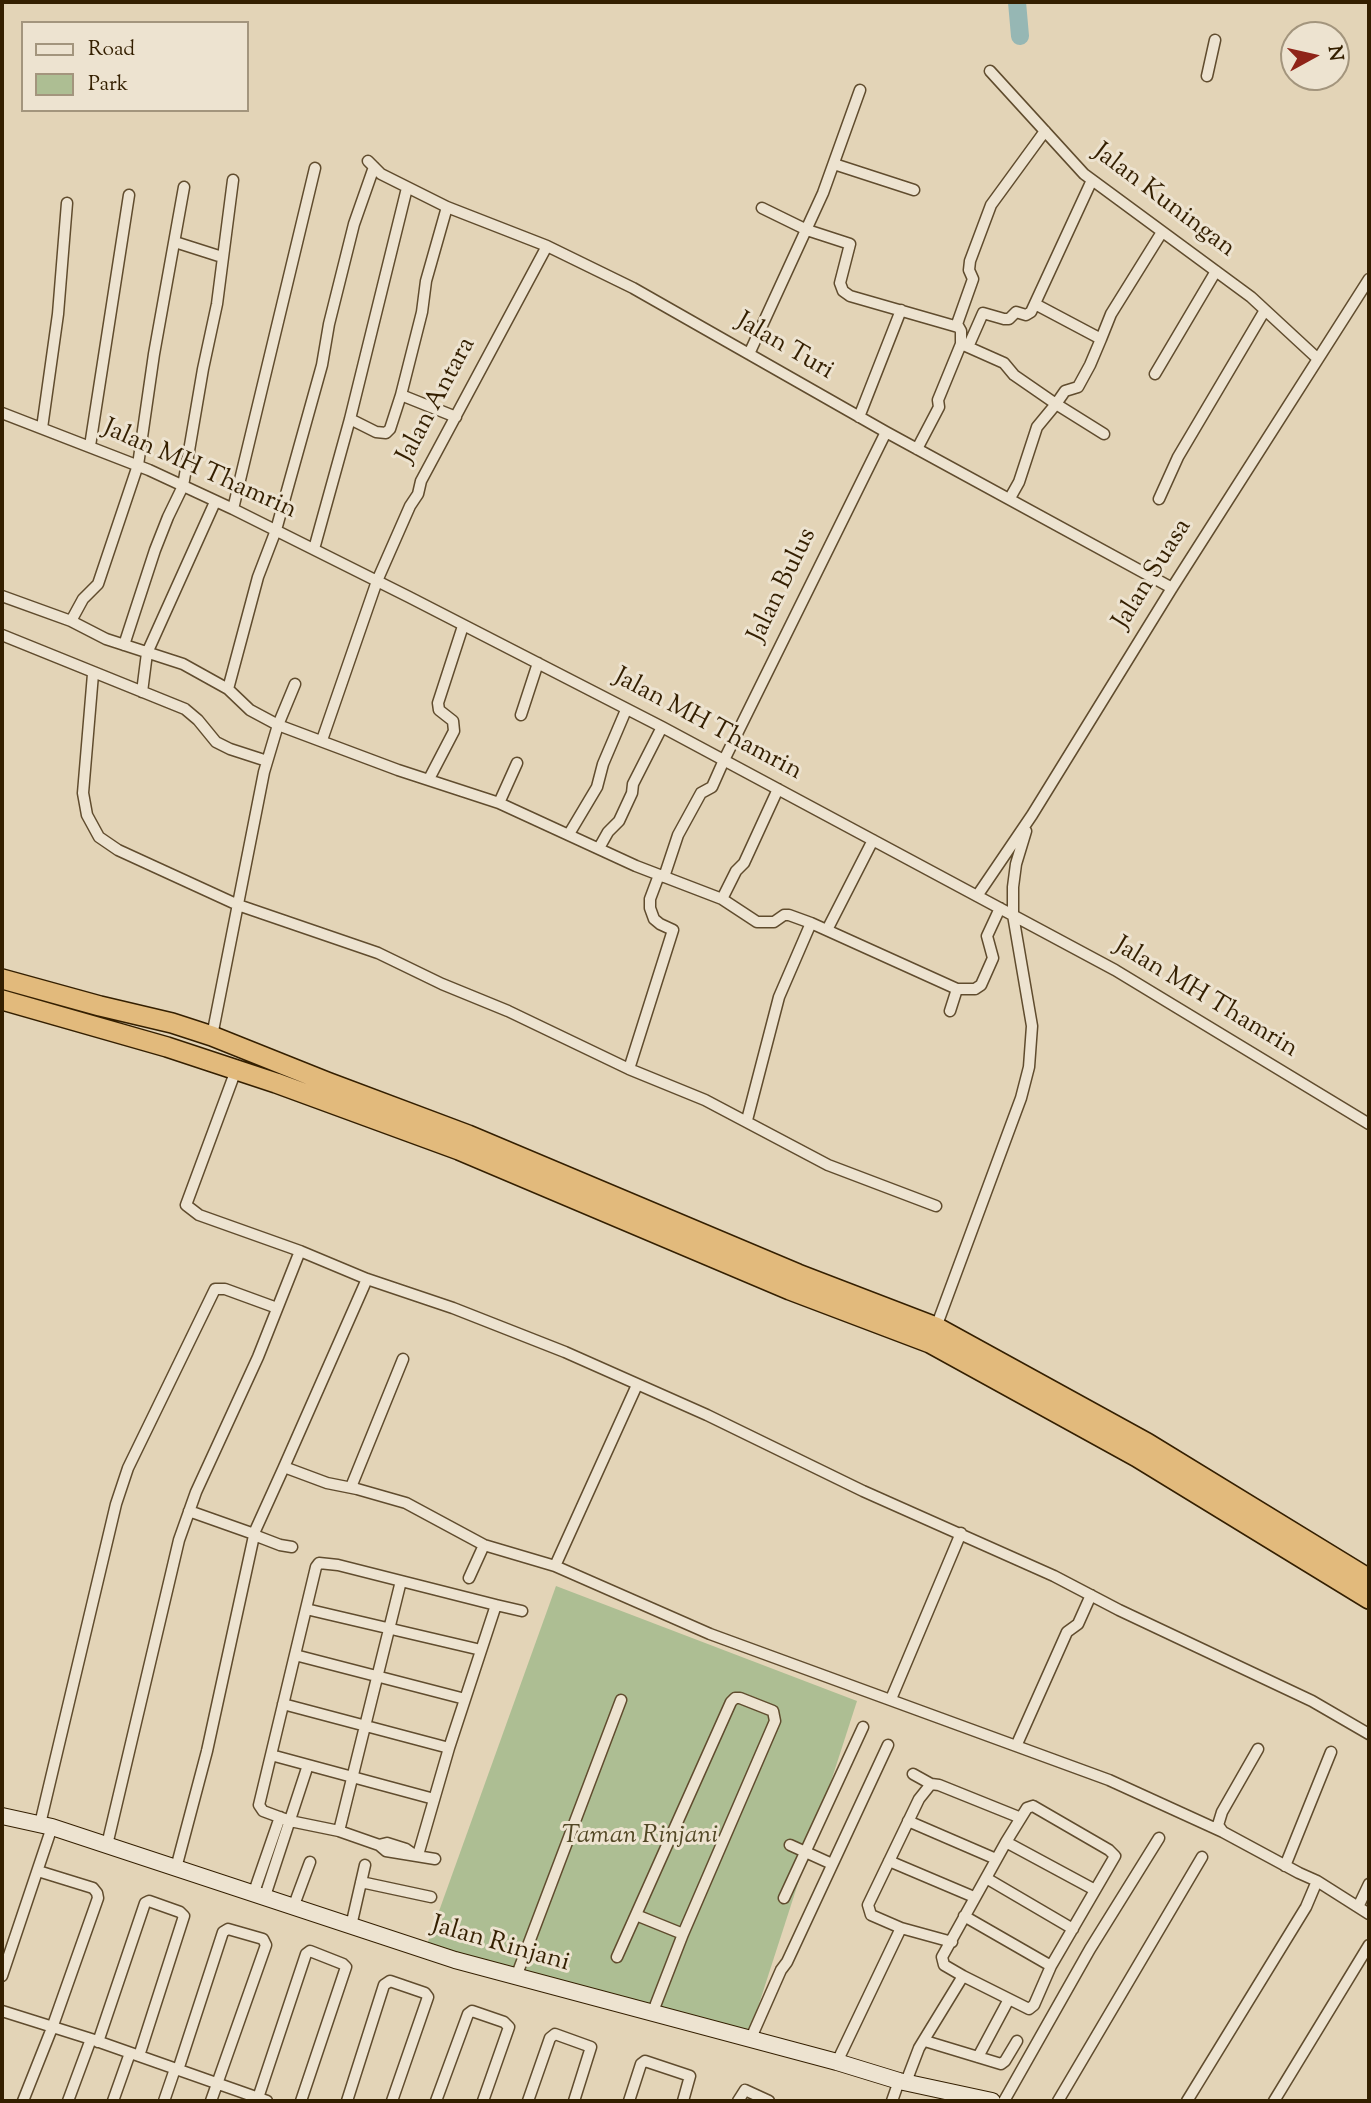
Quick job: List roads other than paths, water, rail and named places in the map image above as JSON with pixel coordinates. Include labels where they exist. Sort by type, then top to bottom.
[{"type":"highway","points":[[2,979],[212,1036],[468,1135],[790,1290],[933,1335],[1147,1443],[1369,1579]]},
{"type":"highway","points":[[52,1014],[58,994]]},
{"type":"highway","points":[[2,1000],[167,1047],[276,1083],[618,1207]]},
{"type":"highway","points":[[167,1047],[172,1023]]},
{"type":"highway","points":[[276,1083],[282,1063]]},
{"type":"highway","points":[[933,1335],[1369,1599]]},
{"type":"street","points":[[1207,76],[1215,40]]},
{"type":"street","name":"Jalan Kuningan","points":[[990,71],[1084,174],[1216,271],[1265,310],[1318,359]]},
{"type":"street","points":[[749,354],[807,230],[860,90]]},
{"type":"street","points":[[958,327],[973,279],[969,270],[970,261],[991,205],[1045,131]]},
{"type":"street","name":"Jalan Turi","points":[[276,530],[322,365],[329,324],[371,164],[407,188],[447,207],[547,246],[633,288],[859,417],[1172,588]]},
{"type":"street","points":[[834,164],[914,190]]},
{"type":"street","points":[[233,509],[315,168]]},
{"type":"street","points":[[124,645],[155,550],[183,486],[217,304],[233,180]]},
{"type":"street","points":[[917,449],[939,407],[941,393],[983,313],[1009,319],[1016,312],[1028,314],[1035,304],[1092,180]]},
{"type":"street","points":[[71,621],[83,599],[98,584],[138,465],[154,354],[184,187]]},
{"type":"street","points":[[314,549],[350,419],[407,188]]},
{"type":"street","points":[[90,446],[129,194]]},
{"type":"street","points":[[42,428],[58,313],[67,203]]},
{"type":"street","points":[[350,419],[376,432],[387,432],[401,395],[422,312],[426,281],[447,207]]},
{"type":"street","points":[[762,208],[807,230],[850,244],[840,283],[843,291],[850,296],[958,327],[965,345],[1004,363],[1014,375],[1104,434]]},
{"type":"street","points":[[1010,498],[1019,482],[1037,427],[1065,391],[1078,387],[1111,314],[1163,232]]},
{"type":"street","points":[[175,242],[222,257]]},
{"type":"street","name":"Jalan Antara","points":[[321,740],[377,581],[410,506],[418,495],[421,481],[547,246]]},
{"type":"street","points":[[1155,374],[1216,271]]},
{"type":"street","name":"Jalan Suasa","points":[[976,896],[1032,816],[1172,588],[1369,279]]},
{"type":"street","points":[[1035,304],[1101,339]]},
{"type":"street","points":[[859,417],[901,310]]},
{"type":"street","points":[[1159,499],[1178,457],[1265,310]]},
{"type":"street","points":[[401,395],[456,417]]},
{"type":"street","name":"Jalan MH Thamrin","points":[[2,413],[138,465],[233,509],[662,727],[1115,970],[1369,1124]]},
{"type":"street","name":"Jalan Bulus","points":[[629,1069],[673,930],[654,919],[650,899],[678,835],[701,793],[712,787],[886,432]]},
{"type":"street","points":[[142,692],[147,653],[215,502]]},
{"type":"street","points":[[228,689],[257,591],[258,577],[276,530]]},
{"type":"street","points":[[2,596],[71,621],[81,628],[124,645],[166,657],[228,689],[250,710],[278,725],[398,770],[499,803],[661,876],[722,899],[760,923],[774,922],[784,915],[811,923],[957,989],[975,989],[982,985],[993,958],[987,933],[1000,908]]},
{"type":"street","points":[[429,779],[454,731],[453,721],[439,710],[438,703],[463,626]]},
{"type":"street","points":[[2,635],[185,709],[216,741],[230,749],[267,761]]},
{"type":"street","points":[[521,715],[538,663]]},
{"type":"street","points":[[93,674],[82,789],[87,815],[99,837],[118,850],[238,905],[378,953],[442,984],[533,1022],[629,1069],[747,1120],[828,1165],[936,1206]]},
{"type":"street","points":[[212,1036],[267,761],[295,684]]},
{"type":"street","points":[[569,834],[597,787],[603,764],[626,710]]},
{"type":"street","points":[[599,848],[619,821],[632,793],[633,784],[662,727]]},
{"type":"street","points":[[499,803],[517,762]]},
{"type":"street","points":[[722,899],[736,871],[744,863],[778,789]]},
{"type":"street","points":[[933,1335],[1021,1098],[1029,1067],[1032,1026],[1013,915],[1013,887],[1016,864],[1032,816]]},
{"type":"street","points":[[827,930],[873,840]]},
{"type":"street","points":[[747,1120],[779,997],[811,923]]},
{"type":"street","points":[[950,1011],[957,989]]},
{"type":"street","points":[[236,1070],[186,1205],[199,1215],[514,1331],[718,1420],[863,1491],[961,1533],[1312,1701],[1369,1734]]},
{"type":"street","points":[[107,1845],[179,1539],[300,1251]]},
{"type":"street","points":[[176,1868],[207,1751],[254,1535],[367,1279]]},
{"type":"street","points":[[2,1976],[38,1871],[116,1504],[128,1468],[215,1289],[225,1289],[277,1308]]},
{"type":"street","points":[[351,1488],[403,1359]]},
{"type":"street","points":[[555,1566],[637,1385]]},
{"type":"street","points":[[284,1467],[327,1483],[406,1503],[484,1545],[555,1566],[710,1634],[1017,1744],[1109,1780],[1223,1832],[1317,1881],[1369,1914]]},
{"type":"street","points":[[189,1511],[292,1547]]},
{"type":"street","points":[[891,1699],[961,1533]]},
{"type":"street","points":[[469,1578],[484,1545]]},
{"type":"street","points":[[435,1859],[415,1855],[407,1849],[387,1843],[379,1845],[339,1831],[285,1819],[263,1811],[259,1805],[316,1567],[319,1563],[338,1565],[522,1611]]},
{"type":"street","points":[[339,1831],[401,1581]]},
{"type":"street","points":[[1017,1744],[1068,1632],[1078,1624],[1091,1595]]},
{"type":"street","points":[[415,1855],[496,1605]]},
{"type":"street","points":[[306,1609],[481,1650]]},
{"type":"street","points":[[295,1655],[465,1699]]},
{"type":"street","points":[[617,1957],[731,1702],[740,1698],[773,1711],[775,1721],[683,1934],[652,2014]]},
{"type":"street","points":[[516,1977],[621,1700]]},
{"type":"street","points":[[283,1704],[449,1748]]},
{"type":"street","points":[[784,1898],[863,1727]]},
{"type":"street","points":[[754,2039],[781,1970],[888,1745]]},
{"type":"street","points":[[1223,1832],[1218,1825],[1222,1812],[1258,1749]]},
{"type":"street","points":[[1285,1866],[1331,1752]]},
{"type":"street","points":[[271,1755],[434,1798]]},
{"type":"street","points":[[260,1894],[285,1819],[307,1765]]},
{"type":"street","points":[[913,1774],[931,1784],[1021,1818]]},
{"type":"street","points":[[931,1784],[919,1799],[868,1910],[875,1918],[901,1928],[952,1942]]},
{"type":"street","points":[[1032,1806],[1038,1807],[1113,1853],[1113,1860],[1051,1966],[1031,2008],[962,1976],[944,1965],[942,1957],[1006,1842],[1027,1808],[1032,1806]]},
{"type":"street","name":"Jalan Rinjani","points":[[2,1816],[46,1825],[455,1960],[906,2082],[992,2101]]},
{"type":"street","points":[[908,1821],[996,1859]]},
{"type":"street","points":[[1004,2101],[1083,1960],[1159,1838]]},
{"type":"street","points":[[1006,1842],[1095,1890]]},
{"type":"street","points":[[790,1845],[832,1864]]},
{"type":"street","points":[[1058,2101],[1202,1857]]},
{"type":"street","points":[[890,1861],[974,1896]]},
{"type":"street","points":[[294,1905],[310,1862]]},
{"type":"street","points":[[351,1926],[365,1865]]},
{"type":"street","points":[[23,2101],[98,1898],[93,1888],[38,1871]]},
{"type":"street","points":[[986,1878],[1073,1930]]},
{"type":"street","points":[[1186,2101],[1306,1907],[1317,1881]]},
{"type":"street","points":[[361,1882],[431,1897]]},
{"type":"street","points":[[1358,1907],[1369,1884]]},
{"type":"street","points":[[68,2101],[95,2040],[145,1903],[149,1901],[180,1912],[184,1916],[135,2055],[113,2101]]},
{"type":"street","points":[[636,1915],[683,1934]]},
{"type":"street","points":[[964,1916],[1051,1966]]},
{"type":"street","points":[[837,2062],[901,1928]]},
{"type":"street","points":[[164,2101],[223,1932],[228,1929],[261,1938],[266,1945],[211,2101]]},
{"type":"street","points":[[1274,2101],[1369,1945]]},
{"type":"street","points":[[2,2011],[95,2040],[257,2099],[306,1954],[310,1951],[346,1967],[301,2101]]},
{"type":"street","points":[[892,2101],[906,2082],[919,2048],[962,1976]]},
{"type":"street","points":[[347,2101],[384,1984],[390,1981],[425,1993],[428,1997],[392,2101]]},
{"type":"street","points":[[978,2057],[1009,1999]]},
{"type":"street","points":[[436,2101],[468,2014],[472,2011],[504,2022],[509,2027],[483,2101]]},
{"type":"street","points":[[528,2101],[550,2038],[556,2034],[591,2047],[574,2101]]},
{"type":"street","points":[[925,2041],[1002,2064],[1017,2041]]},
{"type":"street","points":[[629,2101],[641,2064],[645,2061],[690,2077],[683,2101]]},
{"type":"street","points":[[738,2101],[741,2093],[747,2090],[769,2101]]},
{"type":"waterway","points":[[1017,2],[1020,36]]},
{"type":"park label","name":"Taman Rinjani","points":[[640,1838]]}]
